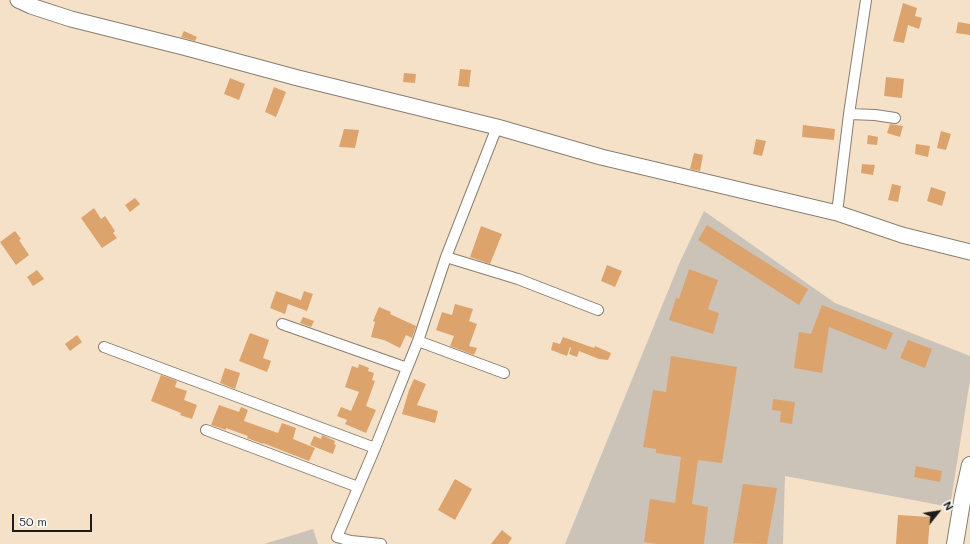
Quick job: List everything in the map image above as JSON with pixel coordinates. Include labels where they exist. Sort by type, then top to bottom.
[{"type":"main road","points":[[18,0],[31,6],[71,19],[298,78],[497,127],[601,157],[837,213],[902,235],[970,252]]},
{"type":"main road","points":[[955,544],[970,465]]},
{"type":"street","points":[[837,213],[849,114],[866,0]]},
{"type":"street","points":[[849,114],[876,115],[895,118]]},
{"type":"street","points":[[381,544],[337,538],[376,448],[418,341],[446,257],[497,127]]},
{"type":"street","points":[[446,257],[518,279],[598,310]]},
{"type":"street","points":[[282,324],[407,368]]},
{"type":"street","points":[[418,341],[504,373]]},
{"type":"street","points":[[104,347],[376,448]]},
{"type":"street","points":[[206,430],[358,488]]},
{"type":"shaded area","points":[[704,211],[835,303],[970,356],[970,380],[950,507],[785,476],[783,544],[565,544],[679,264]]},
{"type":"shaded area","points":[[313,529],[318,544],[264,544]]},
{"type":"building","points":[[903,3],[917,8],[915,16],[922,18],[919,29],[908,25],[904,43],[893,41]]},
{"type":"building","points":[[958,22],[970,24],[970,35],[956,33]]},
{"type":"building","points":[[184,31],[197,37],[195,41],[181,37]]},
{"type":"building","points":[[460,69],[471,70],[469,87],[458,86]]},
{"type":"building","points":[[404,73],[416,74],[415,83],[403,82]]},
{"type":"building","points":[[886,77],[904,79],[902,98],[884,96]]},
{"type":"building","points":[[230,78],[245,84],[239,100],[224,94]]},
{"type":"building","points":[[274,87],[286,92],[276,117],[265,112]]},
{"type":"building","points":[[890,124],[903,126],[900,137],[887,133]]},
{"type":"building","points":[[803,125],[835,129],[834,140],[802,137]]},
{"type":"building","points":[[344,129],[359,130],[355,148],[339,147]]},
{"type":"building","points":[[941,131],[951,134],[946,150],[937,148]]},
{"type":"building","points":[[868,135],[878,137],[877,145],[867,144]]},
{"type":"building","points":[[756,139],[766,141],[762,156],[753,154]]},
{"type":"building","points":[[916,144],[930,146],[928,157],[915,154]]},
{"type":"building","points":[[694,153],[703,155],[700,171],[690,169]]},
{"type":"building","points":[[862,164],[875,165],[873,175],[861,173]]},
{"type":"building","points":[[892,184],[901,186],[898,202],[888,200]]},
{"type":"building","points":[[931,187],[946,192],[942,206],[927,201]]},
{"type":"building","points":[[135,198],[140,204],[130,212],[125,205]]},
{"type":"building","points":[[94,208],[101,219],[105,216],[115,231],[113,233],[117,238],[102,248],[81,218]]},
{"type":"building","points":[[707,225],[808,289],[799,305],[698,240]]},
{"type":"building","points":[[481,226],[502,234],[490,264],[470,257]]},
{"type":"building","points":[[15,231],[29,255],[16,265],[0,242]]},
{"type":"building","points":[[607,265],[622,271],[615,287],[601,281]]},
{"type":"building","points":[[689,269],[718,280],[708,309],[719,313],[713,334],[669,320],[676,298],[679,299]]},
{"type":"building","points":[[37,270],[44,279],[33,286],[27,277]]},
{"type":"building","points":[[276,291],[301,300],[304,291],[313,294],[307,311],[288,304],[285,314],[270,308]]},
{"type":"building","points":[[455,304],[473,309],[469,321],[477,324],[469,346],[477,348],[474,355],[450,346],[454,336],[436,330],[442,312],[452,315]]},
{"type":"building","points":[[822,305],[893,333],[886,350],[829,327],[822,373],[794,368],[799,332],[811,334]]},
{"type":"building","points":[[379,307],[391,312],[390,314],[416,326],[412,338],[406,335],[400,348],[384,340],[371,337],[375,322],[373,321]]},
{"type":"building","points":[[303,317],[314,321],[311,327],[300,323]]},
{"type":"building","points":[[250,333],[269,340],[263,358],[271,361],[267,372],[239,361]]},
{"type":"building","points":[[77,335],[82,342],[70,351],[65,344]]},
{"type":"building","points":[[563,337],[594,348],[595,346],[611,353],[608,360],[599,359],[579,351],[577,357],[569,354],[570,347],[567,356],[551,350],[553,342],[560,344]]},
{"type":"building","points":[[908,340],[932,349],[925,368],[900,358]]},
{"type":"building","points":[[671,356],[737,367],[722,463],[698,460],[692,504],[708,507],[704,544],[657,544],[644,542],[650,499],[675,503],[681,457],[656,453],[656,449],[643,447],[653,390],[666,392]]},
{"type":"building","points":[[359,364],[369,368],[368,371],[374,373],[372,380],[375,381],[366,406],[376,410],[366,433],[345,424],[347,420],[337,416],[341,407],[351,411],[359,392],[345,387],[352,366],[358,368]]},
{"type":"building","points":[[225,368],[240,373],[235,389],[220,383]]},
{"type":"building","points":[[161,375],[177,381],[175,387],[187,391],[184,400],[197,405],[192,419],[151,401]]},
{"type":"building","points":[[414,379],[426,384],[417,405],[438,411],[435,423],[402,414]]},
{"type":"building","points":[[773,399],[795,402],[792,424],[780,422],[781,411],[772,410]]},
{"type":"building","points":[[219,405],[239,412],[241,407],[248,410],[244,421],[278,433],[282,423],[296,428],[293,439],[315,448],[309,461],[247,438],[248,436],[226,428],[226,430],[211,425]]},
{"type":"building","points":[[322,435],[335,441],[334,444],[336,445],[333,454],[310,445],[314,436],[321,439]]},
{"type":"building","points":[[916,466],[942,471],[940,482],[914,477]]},
{"type":"building","points":[[455,479],[472,489],[455,520],[438,510]]},
{"type":"building","points":[[743,484],[777,488],[767,544],[733,543]]},
{"type":"building","points":[[898,515],[930,517],[928,544],[896,544]]},
{"type":"building","points":[[502,530],[512,538],[508,544],[491,544]]}]
